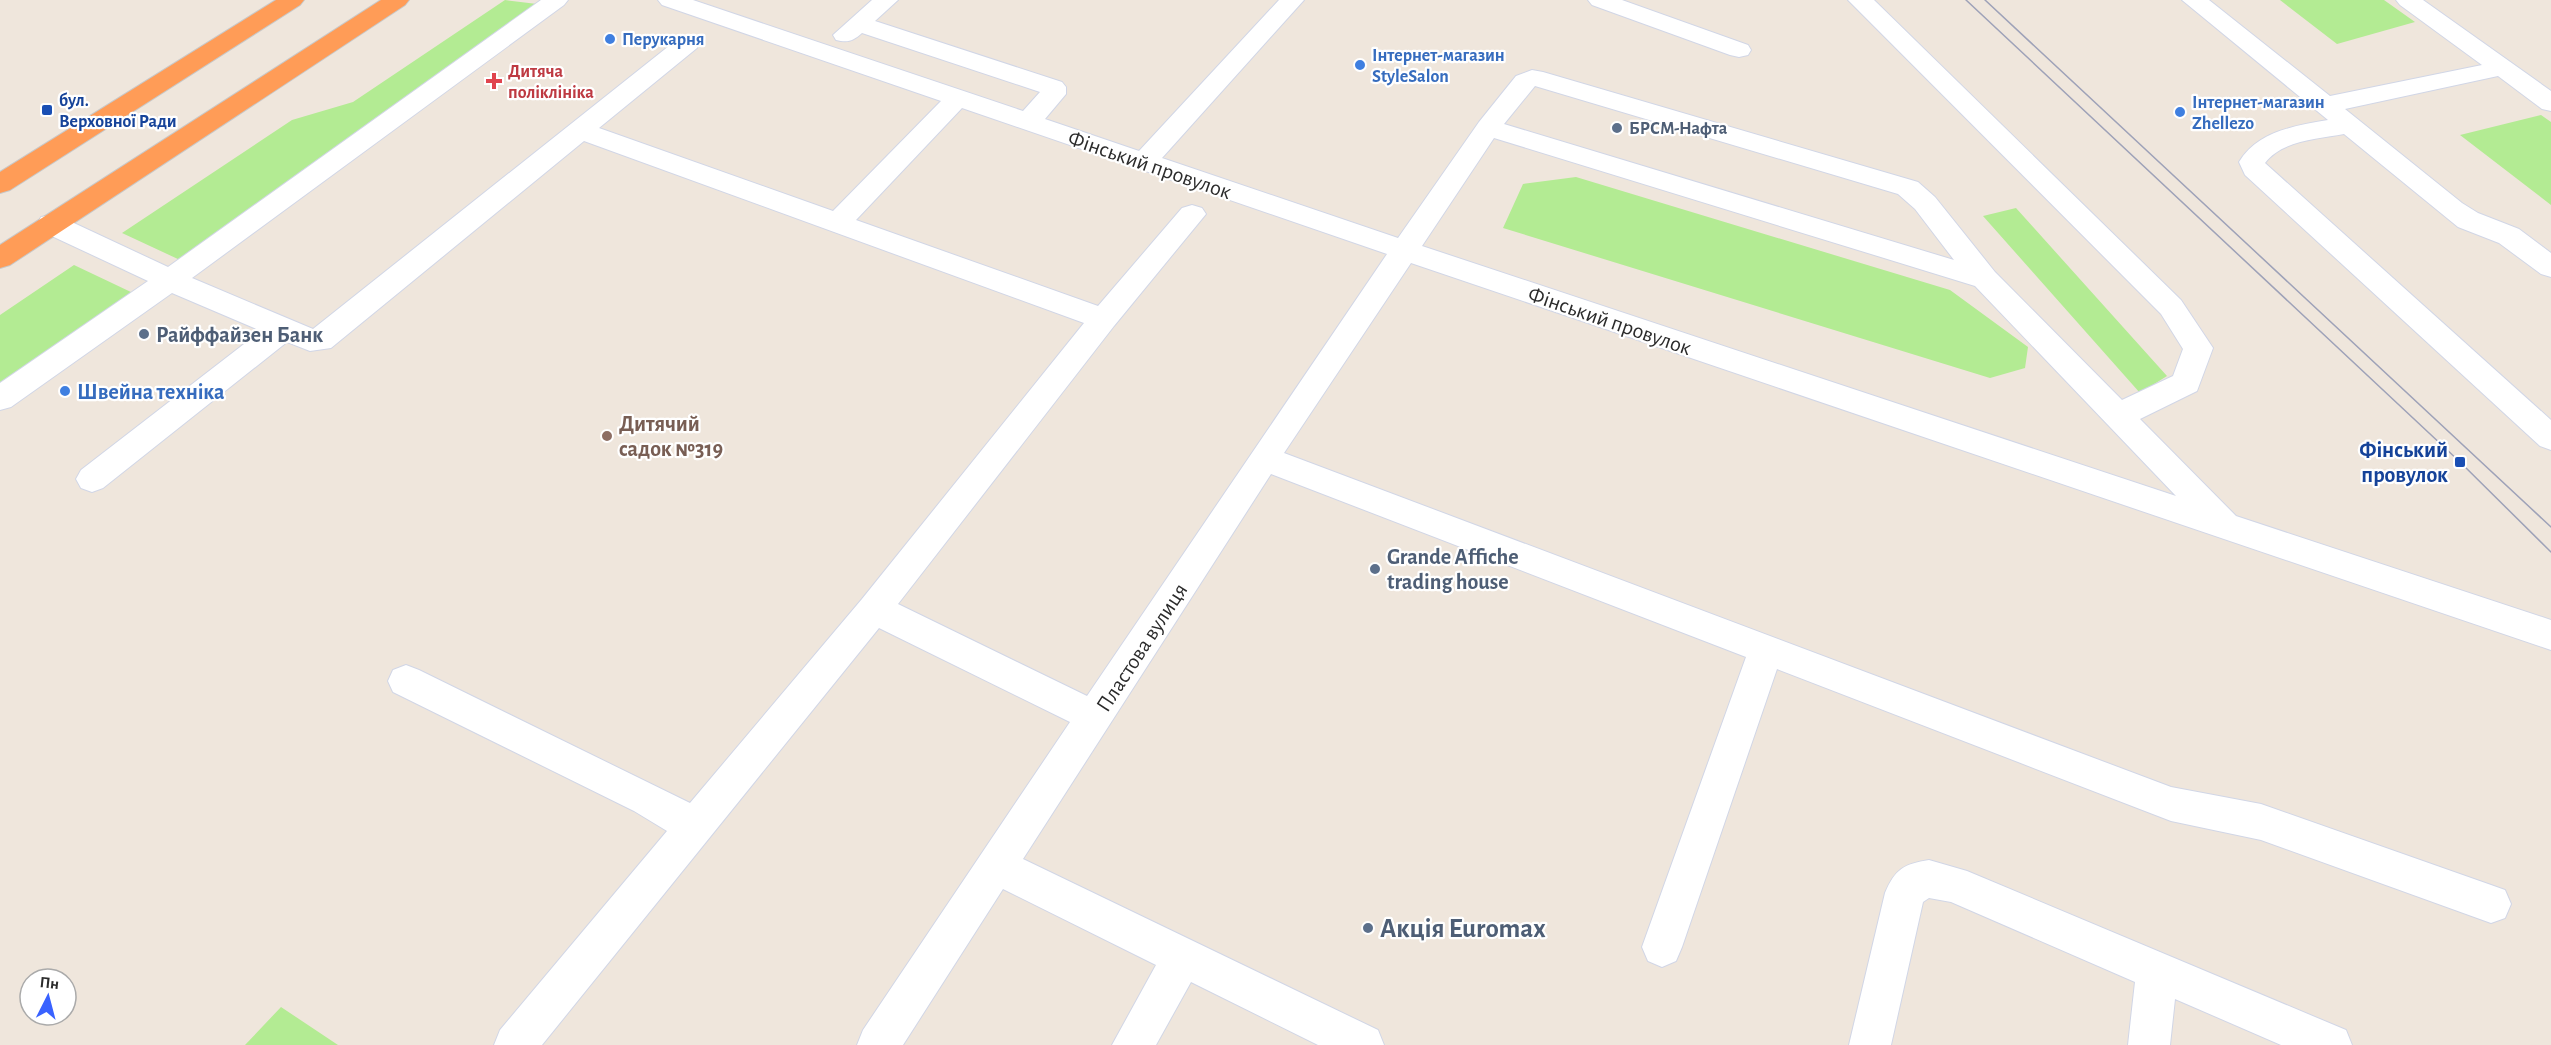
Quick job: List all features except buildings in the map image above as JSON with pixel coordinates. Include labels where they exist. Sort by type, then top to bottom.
[{"type":"highway","points":[[0,184],[292,0]]},
{"type":"highway","points":[[0,258],[397,0]]},
{"type":"street","points":[[0,399],[170,280],[556,0]]},
{"type":"street","name":"Фінський провулок","points":[[670,0],[2227,528],[2551,635]]},
{"type":"street","points":[[826,52],[886,0]]},
{"type":"street","points":[[1144,162],[1292,0]]},
{"type":"street","points":[[1600,0],[1739,50]]},
{"type":"street","points":[[1860,0],[2170,307],[2198,348],[2186,383],[2119,415]]},
{"type":"street","points":[[2194,0],[2452,209],[2468,220],[2509,236],[2551,267]]},
{"type":"street","points":[[2408,0],[2551,103]]},
{"type":"street","points":[[859,24],[1053,87],[1053,94],[1027,122]]},
{"type":"street","points":[[51,224],[170,280],[314,342],[320,340],[688,42]]},
{"type":"street","points":[[2325,105],[2502,68]]},
{"type":"street","name":"Пластова вулиця","points":[[878,1045],[1264,458],[1404,250],[1519,86],[1532,78],[1908,188],[1925,203],[1985,279]]},
{"type":"street","points":[[837,223],[958,98]]},
{"type":"street","points":[[2349,124],[2272,142],[2255,154],[2252,162],[2254,169],[2551,438]]},
{"type":"street","points":[[1488,128],[1985,279],[2227,528]]},
{"type":"street","points":[[580,130],[1104,319]]},
{"type":"street","points":[[515,1045],[874,609],[1104,319],[1192,214]]},
{"type":"street","points":[[92,479],[283,330]]},
{"type":"street","points":[[1264,458],[2171,804],[2261,822],[2491,904]]},
{"type":"street","points":[[874,609],[1095,717]]},
{"type":"street","points":[[1662,947],[1766,651]]},
{"type":"street","points":[[406,681],[647,799],[695,826]]},
{"type":"street","points":[[997,866],[1363,1045]]},
{"type":"street","points":[[1870,1045],[1905,893],[1915,881],[1929,879],[1953,884],[2331,1045]]},
{"type":"street","points":[[1133,1045],[1183,957]]},
{"type":"street","points":[[2149,1045],[2157,971]]},
{"type":"green space","points":[[505,0],[537,4],[180,260],[122,233],[292,120],[353,102]]},
{"type":"green space","points":[[2280,0],[2384,0],[2415,22],[2337,44]]},
{"type":"green space","points":[[2541,115],[2551,122],[2551,205],[2460,135]]},
{"type":"green space","points":[[1576,177],[1950,290],[2028,347],[2025,368],[1990,378],[1503,228],[1523,184]]},
{"type":"green space","points":[[2016,208],[2167,376],[2140,393],[1983,216]]},
{"type":"green space","points":[[74,265],[133,293],[0,386],[0,315]]},
{"type":"green space","points":[[281,1007],[338,1045],[245,1045]]},
{"type":"tram line","points":[[1966,0],[2460,462],[2551,552]]},
{"type":"tram line","points":[[1985,0],[2551,527]]},
{"type":"place","name":"Перукарня","points":[[610,39]]},
{"type":"place","name":"Інтернет-магазин StyleSalon","points":[[1360,65]]},
{"type":"place","name":"Дитяча поліклініка","points":[[494,81]]},
{"type":"place","name":"бул. Верховної Ради","points":[[47,110]]},
{"type":"place","name":"Інтернет-магазин Zhellezo","points":[[2180,112]]},
{"type":"place","name":"БРСМ-Нафта","points":[[1617,128]]},
{"type":"place","name":"Райффайзен Банк","points":[[144,334]]},
{"type":"place","name":"Швейна техніка","points":[[65,391]]},
{"type":"place","name":"Дитячий садок №319","points":[[607,436]]},
{"type":"place","name":"Фінський провулок","points":[[2460,462]]},
{"type":"place","name":"Grande Affiche trading house","points":[[1375,569]]},
{"type":"place","name":"Акція Euromax","points":[[1368,928]]}]
